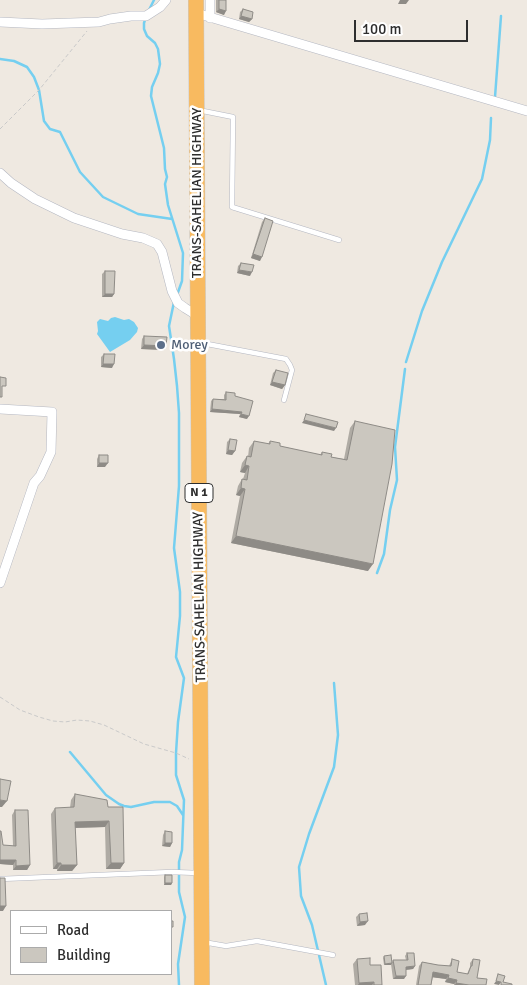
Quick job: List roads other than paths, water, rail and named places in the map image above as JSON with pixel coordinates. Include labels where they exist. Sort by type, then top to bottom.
[{"type":"highway","name":"TRANS-SAHELIAN HIGHWAY","points":[[201,10],[197,110],[202,985]]},
{"type":"street","points":[[0,22],[42,24],[99,22],[124,17],[146,16],[160,7],[166,0]]},
{"type":"street","points":[[210,0],[201,10],[527,111]]},
{"type":"street","points":[[0,173],[35,199],[74,218],[122,234],[143,238],[157,244],[162,252],[172,291],[178,303],[198,316]]},
{"type":"street","points":[[0,409],[52,412],[51,452],[40,476],[34,483],[0,583]]},
{"type":"lane","points":[[197,110],[233,117],[232,207],[339,240]]},
{"type":"lane","points":[[198,343],[286,359],[292,370],[284,400]]},
{"type":"lane","points":[[0,879],[172,872],[202,873]]},
{"type":"lane","points":[[202,942],[226,946],[257,941],[333,955]]},
{"type":"water","points":[[115,317],[124,320],[129,319],[138,328],[130,340],[110,352],[97,334],[97,322],[100,319],[108,321]]},
{"type":"waterway","points":[[149,10],[154,0]]},
{"type":"waterway","points":[[495,97],[501,16]]},
{"type":"waterway","points":[[146,17],[144,29],[147,36],[155,43],[158,49],[160,64],[151,96],[164,148],[167,177],[165,184],[168,205],[183,253],[182,281],[177,295]]},
{"type":"waterway","points":[[0,59],[14,61],[27,67],[34,77],[39,90],[44,121],[50,129],[60,132],[80,172],[103,197],[138,214],[172,219]]},
{"type":"waterway","points":[[406,362],[422,311],[442,262],[482,179],[490,140],[491,118]]},
{"type":"waterway","points":[[174,302],[169,326],[179,413],[179,486],[174,548],[180,592],[180,616],[176,657],[184,678],[176,753],[176,775],[184,800],[182,850],[179,862],[179,892],[185,917],[178,964],[179,985]]},
{"type":"waterway","points":[[377,573],[384,554],[390,510],[397,480],[395,447],[405,369]]},
{"type":"waterway","points":[[326,985],[312,925],[301,896],[299,867],[334,767],[338,735],[334,683]]},
{"type":"waterway","points":[[70,752],[106,795],[119,804],[131,807],[154,802],[170,802],[177,806],[183,815]]},
{"type":"place","name":"Morey","points":[[161,345]]}]
